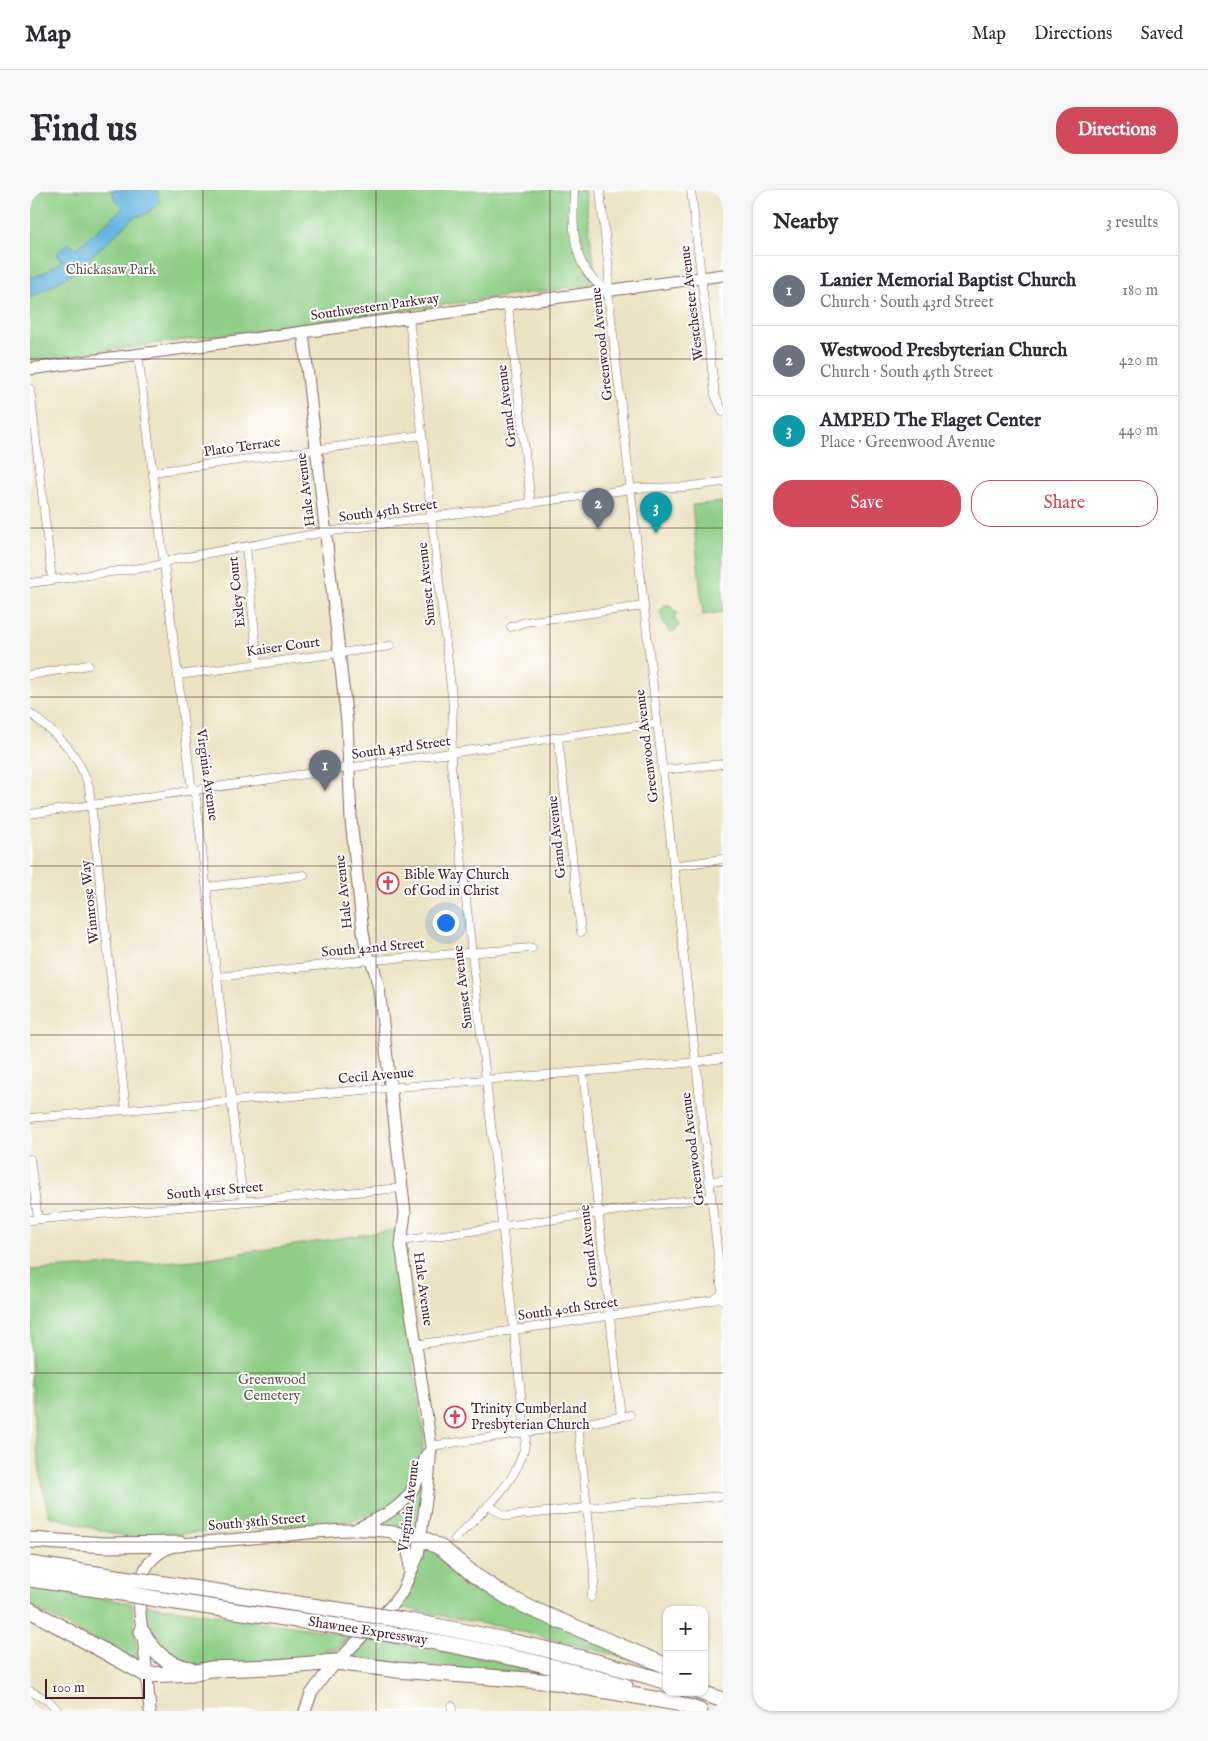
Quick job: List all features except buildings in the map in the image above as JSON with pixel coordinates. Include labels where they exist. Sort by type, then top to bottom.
[{"type":"highway","points":[[422,1538],[443,1549],[474,1575],[506,1596],[532,1609],[663,1664]]},
{"type":"highway","points":[[30,1540],[105,1545],[180,1544]]},
{"type":"highway","name":"Shawnee Expressway","points":[[30,1564],[352,1612],[495,1636],[546,1648],[663,1681]]},
{"type":"highway","name":"Shawnee Expressway","points":[[30,1579],[472,1648],[516,1657],[642,1690],[700,1711]]},
{"type":"highway","points":[[30,1610],[147,1675],[192,1673],[210,1669]]},
{"type":"highway","points":[[142,1632],[159,1654],[175,1666],[190,1669],[336,1662],[397,1670],[555,1682],[677,1704]]},
{"type":"highway","points":[[708,1686],[723,1694]]},
{"type":"highway","points":[[708,1695],[723,1700]]},
{"type":"street","points":[[574,190],[574,232],[579,257],[597,284],[608,291]]},
{"type":"street","name":"Greenwood Avenue","points":[[600,190],[609,271],[608,291],[630,490],[723,1300]]},
{"type":"street","name":"Westchester Avenue","points":[[691,190],[716,396],[723,412]]},
{"type":"street","name":"Southwestern Parkway","points":[[30,368],[723,275]]},
{"type":"street","name":"Grand Avenue","points":[[508,305],[531,504]]},
{"type":"street","name":"Sunset Avenue","points":[[409,318],[453,705],[451,765],[526,1432],[524,1454],[516,1472],[488,1505],[455,1539]]},
{"type":"street","name":"Hale Avenue","points":[[303,332],[347,722],[351,820],[362,924],[367,953],[374,968],[379,988],[405,1213],[402,1241],[431,1446]]},
{"type":"street","name":"Virginia Avenue","points":[[138,354],[191,782],[196,798],[207,886],[243,1201]]},
{"type":"street","points":[[30,389],[52,580]]},
{"type":"street","name":"Plato Terrace","points":[[153,472],[422,435]]},
{"type":"street","name":"South 45th Street","points":[[30,583],[155,566],[175,559],[246,548],[326,532],[630,490],[684,487],[723,482]]},
{"type":"street","name":"Exley Court","points":[[246,548],[258,663]]},
{"type":"street","points":[[511,627],[525,622],[644,606]]},
{"type":"street","name":"Kaiser Court","points":[[179,676],[258,663],[390,646]]},
{"type":"street","points":[[30,675],[88,665]]},
{"type":"street","name":"Winnrose Way","points":[[30,714],[54,732],[76,757],[84,771],[89,787],[126,1110]]},
{"type":"street","name":"South 43rd Street","points":[[30,814],[657,724]]},
{"type":"street","name":"Grand Avenue","points":[[558,738],[581,932]]},
{"type":"street","points":[[662,770],[723,764]]},
{"type":"street","points":[[673,866],[723,859]]},
{"type":"street","points":[[207,886],[304,875]]},
{"type":"street","name":"South 42nd Street","points":[[217,977],[370,961],[532,948]]},
{"type":"street","name":"Cecil Avenue","points":[[30,1118],[583,1072],[723,1058]]},
{"type":"street","name":"Grand Avenue","points":[[583,1072],[621,1417]]},
{"type":"street","points":[[30,1159],[34,1219]]},
{"type":"street","points":[[710,1181],[723,1180]]},
{"type":"street","name":"South 41st Street","points":[[34,1219],[402,1188]]},
{"type":"street","points":[[402,1241],[711,1197]]},
{"type":"street","name":"South 40th Street","points":[[416,1345],[713,1300],[723,1294]]},
{"type":"street","points":[[354,1530],[389,1514],[402,1504],[414,1486],[431,1446],[630,1416]]},
{"type":"street","points":[[578,1424],[595,1577],[591,1597]]},
{"type":"street","name":"Virginia Avenue","points":[[305,1711],[315,1687],[336,1662],[392,1605],[402,1592],[416,1563],[422,1538],[431,1446]]},
{"type":"street","points":[[488,1505],[500,1513],[509,1516],[723,1496]]},
{"type":"street","name":"South 38th Street","points":[[150,1711],[140,1609],[143,1575],[158,1553],[180,1544],[354,1530],[388,1530],[422,1538]]},
{"type":"street","points":[[388,1530],[405,1543],[409,1554],[410,1575]]},
{"type":"street","points":[[30,1691],[49,1701],[58,1711]]},
{"type":"green space","name":"Chickasaw Park","points":[[30,190],[584,190],[597,284],[30,361]]},
{"type":"green space","points":[[723,502],[723,612],[703,615],[692,505]]},
{"type":"green space","points":[[668,604],[677,613],[674,617],[679,626],[675,631],[670,632],[660,612]]},
{"type":"green space","name":"Greenwood Cemetery","points":[[394,1230],[397,1266],[424,1436],[422,1454],[405,1490],[384,1508],[353,1521],[130,1538],[49,1516],[38,1456],[32,1394],[30,1270],[195,1260]]},
{"type":"green space","points":[[426,1464],[421,1509],[415,1529],[377,1524],[385,1519]]},
{"type":"green space","points":[[423,1545],[460,1566],[659,1666],[515,1630],[403,1608],[399,1605],[415,1576]]},
{"type":"green space","points":[[30,1586],[132,1603],[138,1664],[30,1606]]},
{"type":"green space","points":[[146,1605],[325,1631],[347,1636],[337,1647],[325,1648],[325,1650],[337,1649],[349,1638],[332,1656],[197,1666],[175,1662],[149,1634]]},
{"type":"green space","points":[[368,1638],[512,1663],[567,1677],[351,1660],[351,1656]]},
{"type":"water","points":[[112,190],[155,190],[158,192],[159,203],[146,214],[134,217],[74,273],[30,298],[30,278],[44,273],[63,260],[59,258],[57,253],[69,243],[76,249],[123,208],[115,200]]},
{"type":"place","name":"Westwood Presbyterian Church","points":[[598,529]]},
{"type":"place","name":"AMPED The Flaget Center","points":[[656,533]]},
{"type":"place","name":"Lanier Memorial Baptist Church","points":[[325,791]]},
{"type":"place","name":"Bible Way Church of God in Christ","points":[[388,883]]},
{"type":"place","name":"Trinity Cumberland Presbyterian Church","points":[[455,1417]]}]
